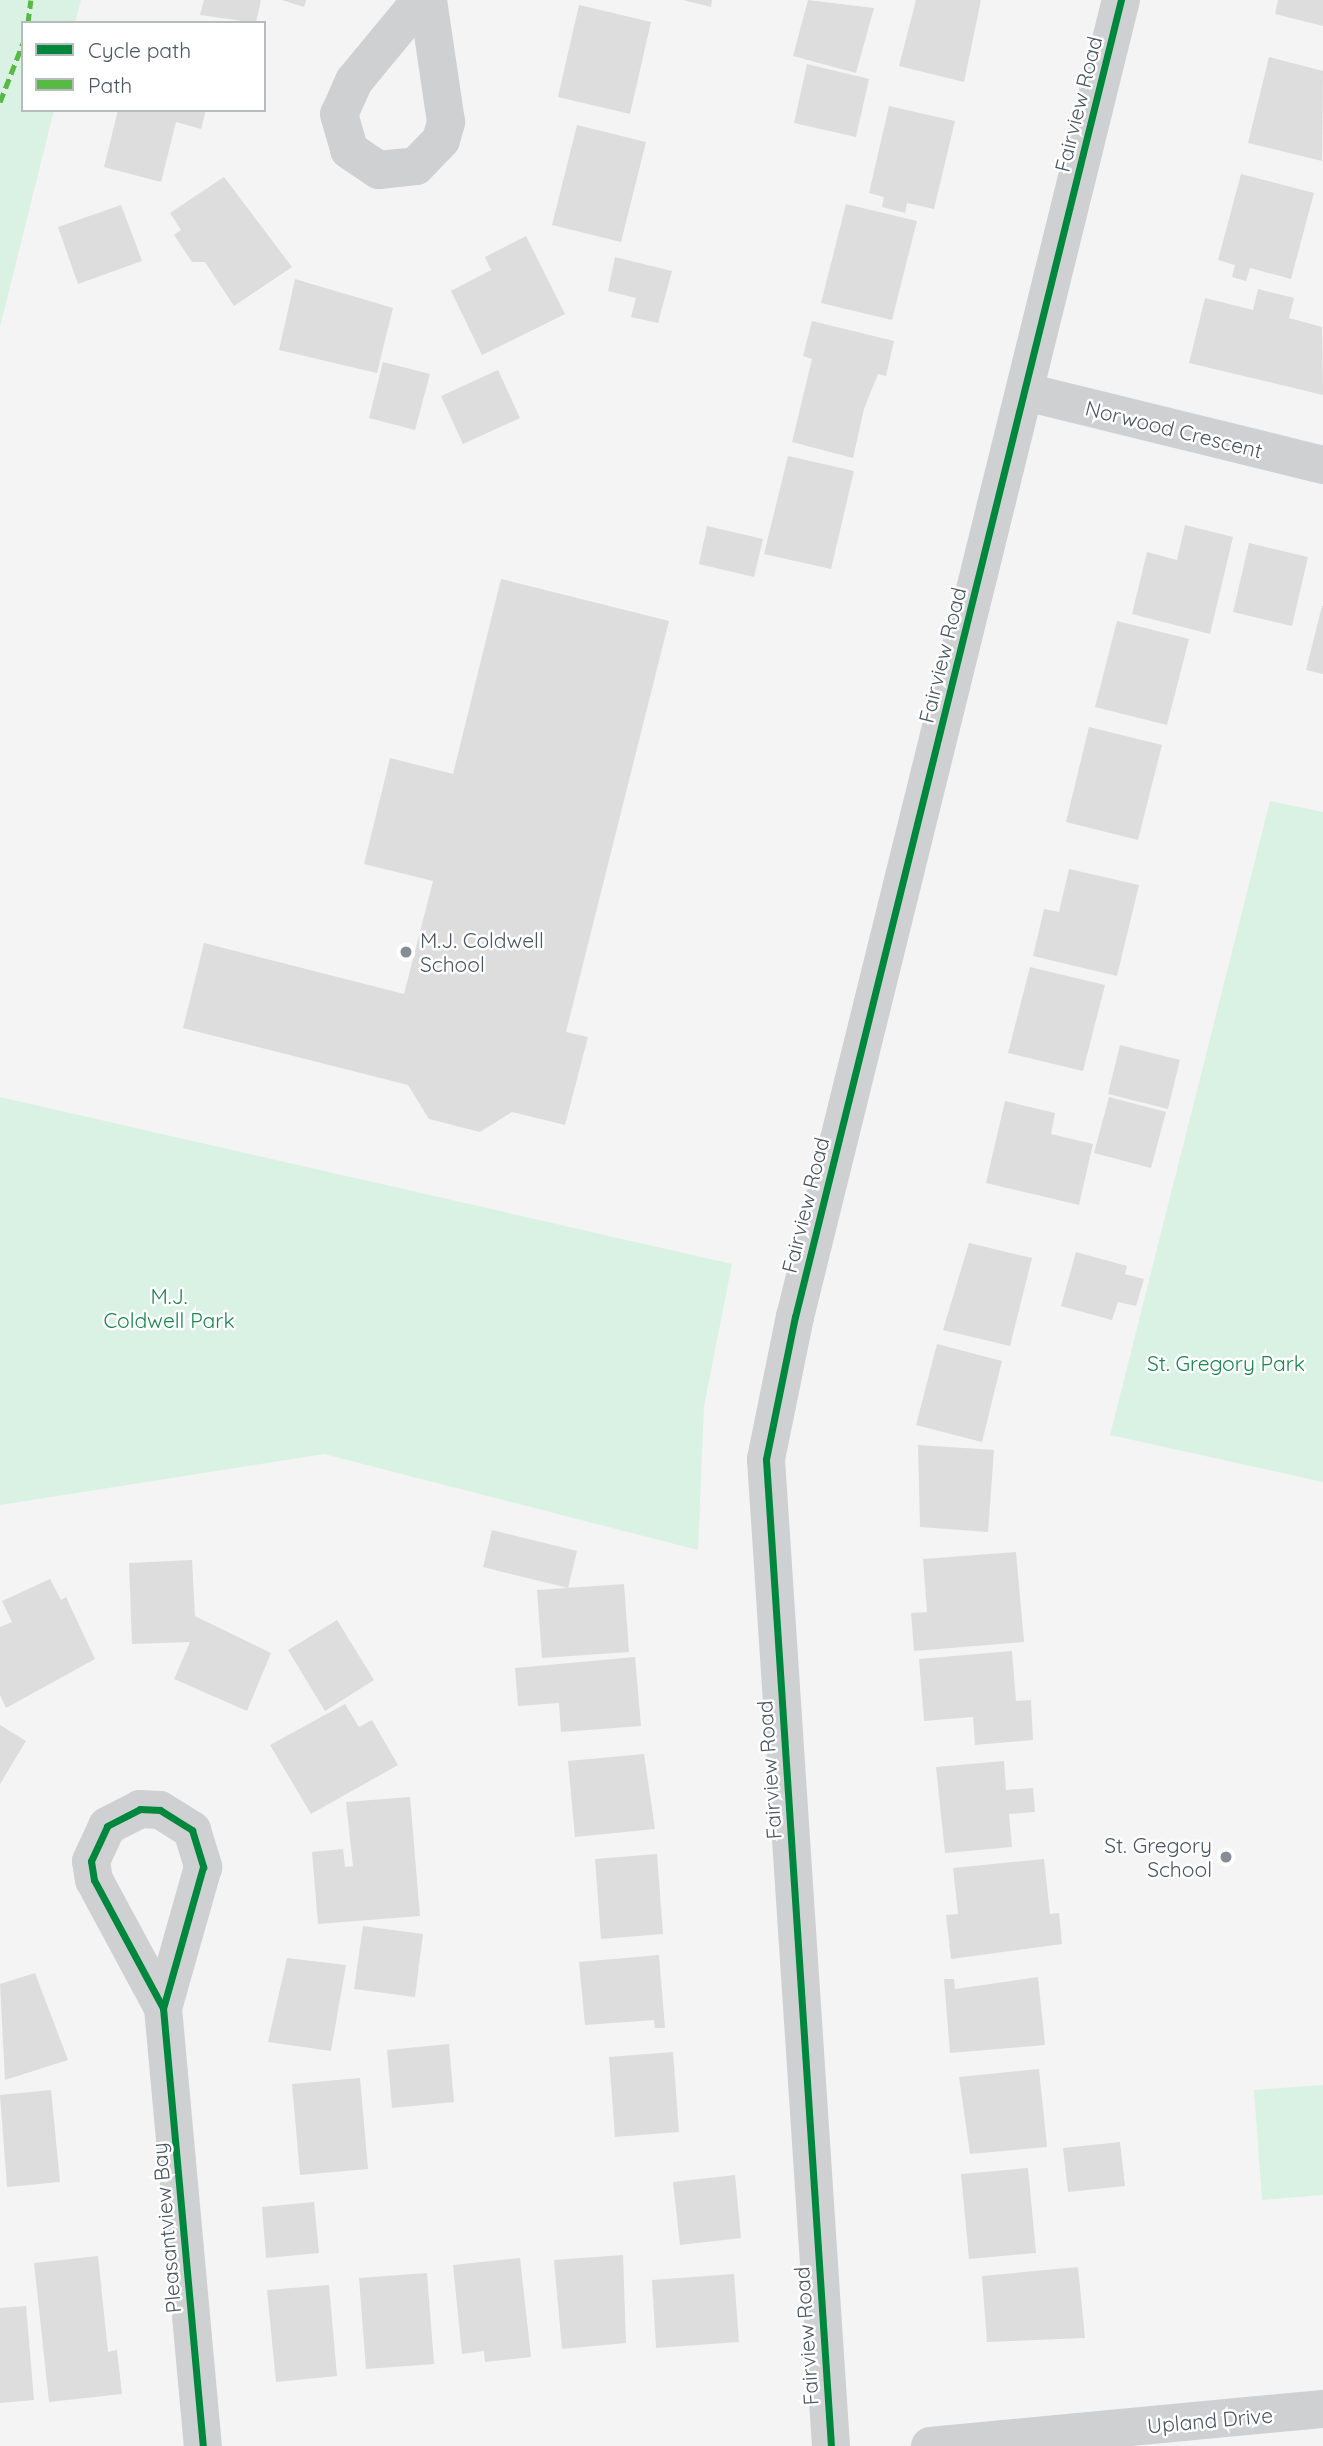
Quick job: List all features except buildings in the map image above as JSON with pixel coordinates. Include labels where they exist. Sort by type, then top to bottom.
[{"type":"street","points":[[421,0],[354,80],[339,114],[349,150],[379,170],[416,166],[441,140],[445,112],[428,0]]},
{"type":"street","name":"Fairview Road","points":[[831,2446],[766,1459],[795,1317],[1121,0]]},
{"type":"street","name":"Norwood Crescent","points":[[1026,392],[1323,465]]},
{"type":"street","name":"Pleasantview Bay","points":[[163,2008],[94,1881],[91,1861],[107,1826],[141,1809],[169,1814],[192,1830],[203,1867],[163,2008],[203,2446]]},
{"type":"street","name":"Upland Drive","points":[[930,2446],[1323,2409]]},
{"type":"green space","points":[[0,0],[81,0],[76,21],[21,21],[21,112],[54,112],[0,327]]},
{"type":"green space","name":"St. Gregory Park","points":[[1270,801],[1323,812],[1323,1482],[1110,1435]]},
{"type":"green space","name":"M.J. Coldwell Park","points":[[0,1097],[732,1264],[704,1406],[698,1550],[324,1454],[0,1505]]},
{"type":"green space","points":[[1323,2085],[1323,2195],[1262,2200],[1254,2090]]},
{"type":"marked path","points":[[28,21],[31,0]]},
{"type":"marked path","points":[[0,102],[21,48]]},
{"type":"cycle path","points":[[831,2446],[766,1459],[795,1317],[1121,0]]},
{"type":"cycle path","points":[[163,2008],[94,1880],[91,1861],[107,1826],[140,1809],[160,1810],[192,1830],[203,1867],[163,2008],[203,2446]]},
{"type":"place","name":"M.J. Coldwell School","points":[[406,952]]},
{"type":"place","name":"St. Gregory School","points":[[1226,1857]]}]
